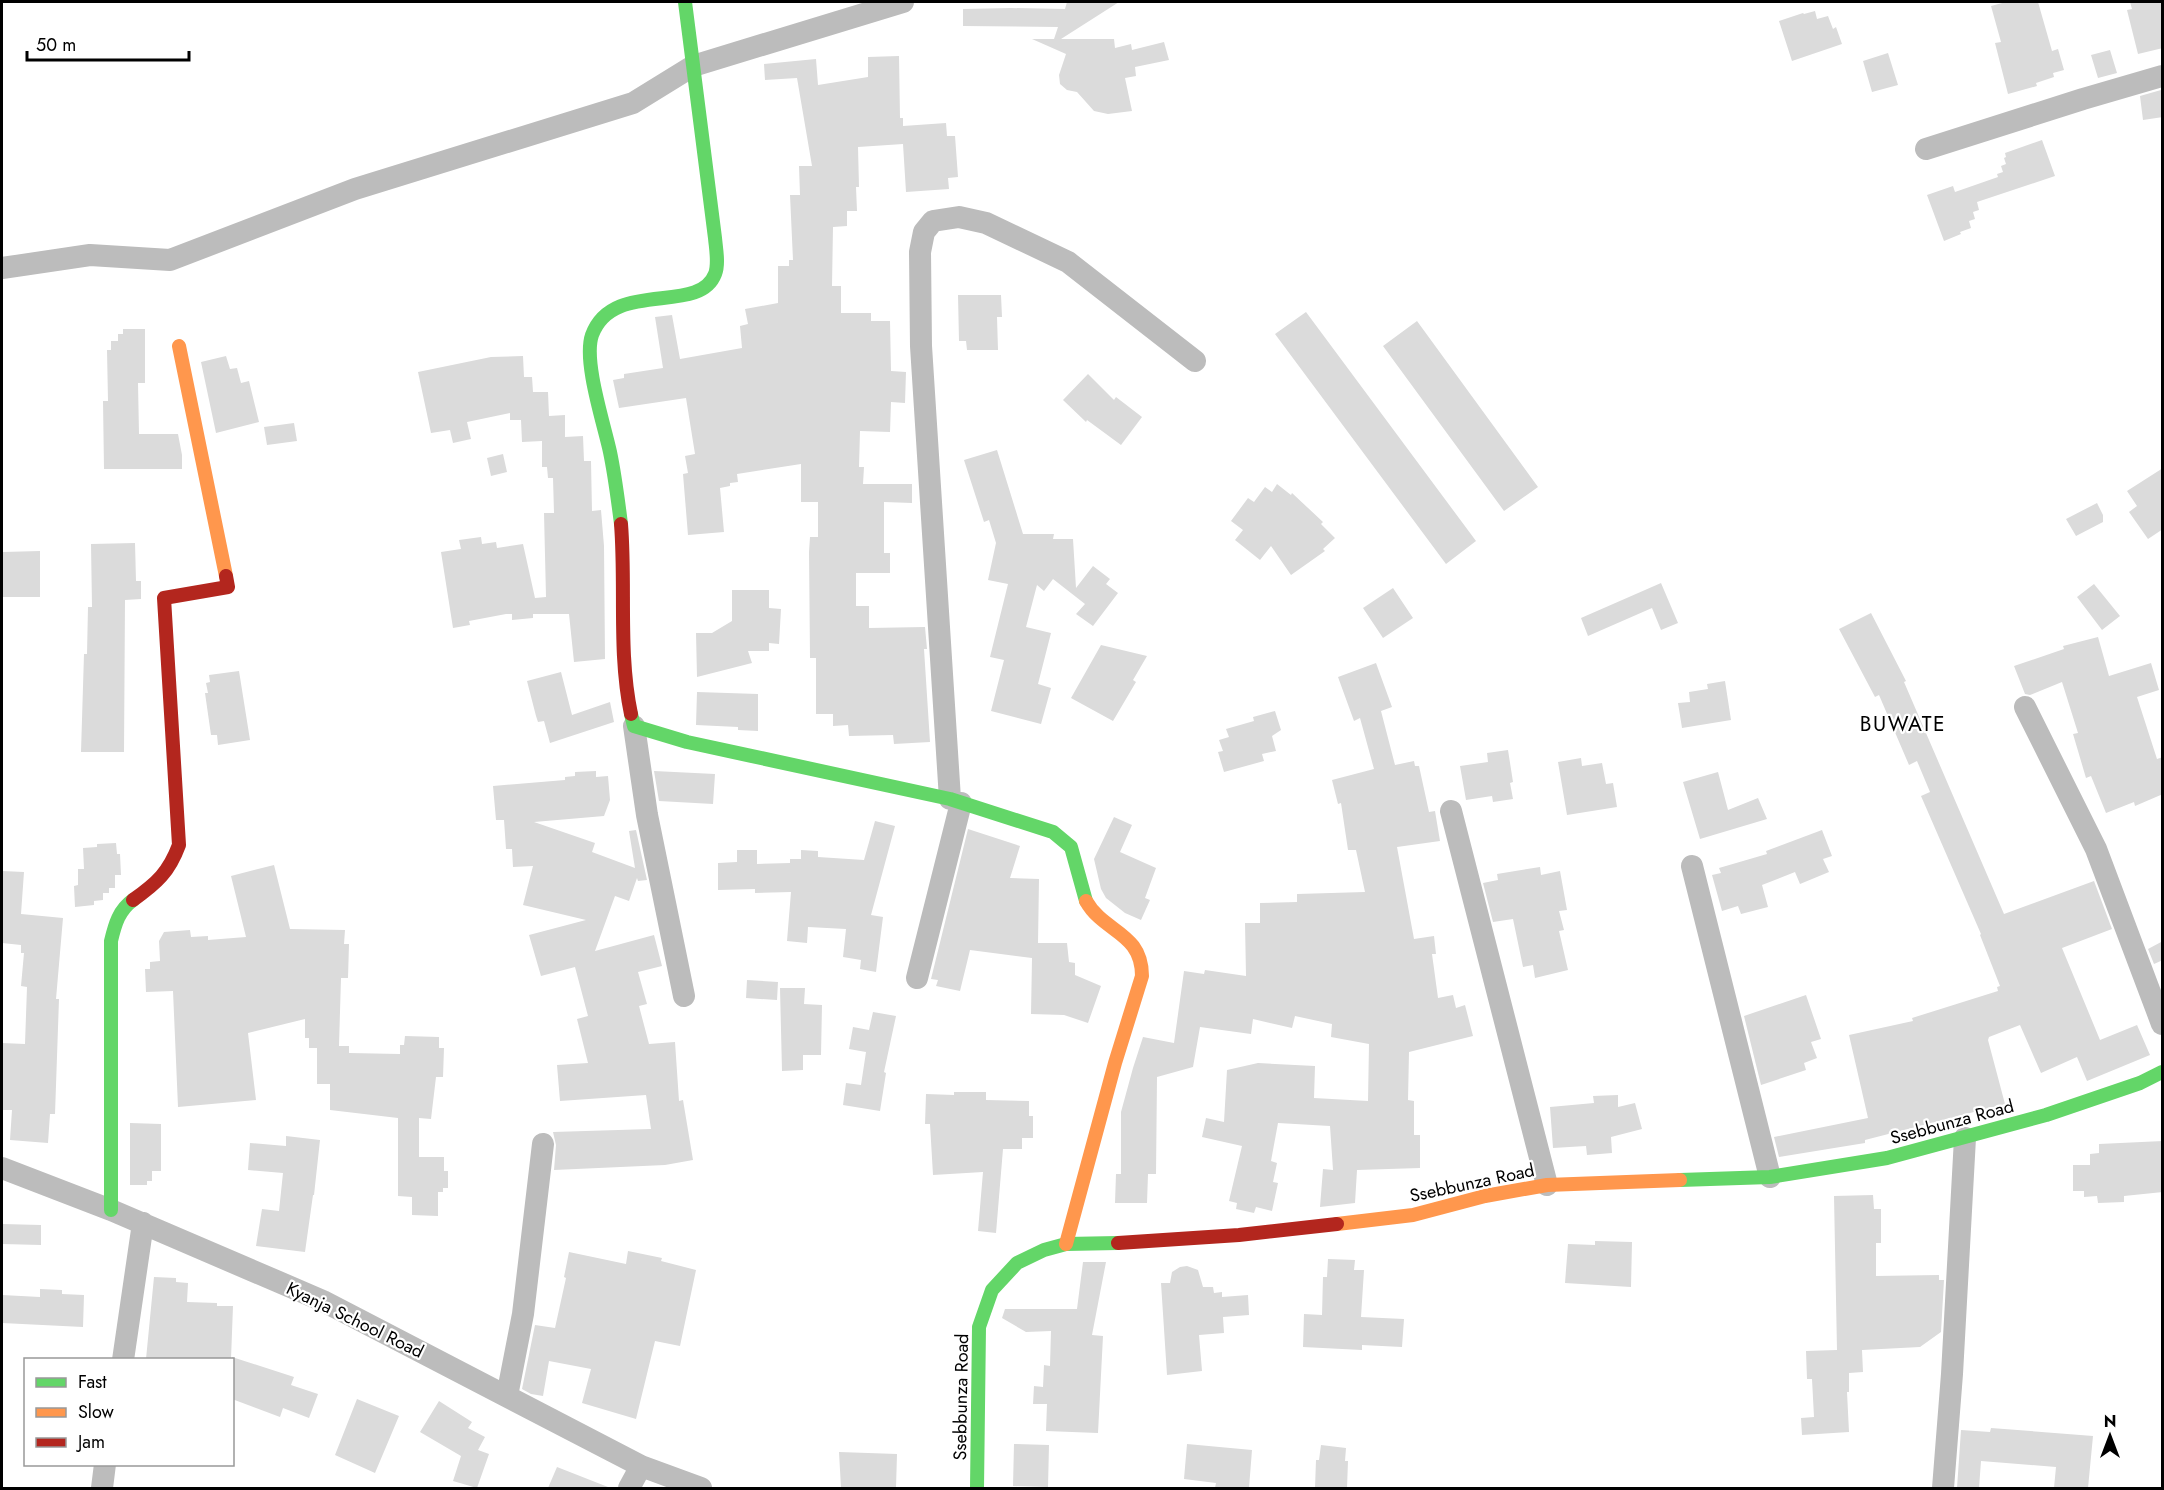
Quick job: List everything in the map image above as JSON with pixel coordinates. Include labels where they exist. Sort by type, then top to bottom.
[{"type":"street","points":[[684,996],[647,814],[625,680],[624,571],[618,496],[614,467],[593,373],[591,339],[597,322],[606,312],[618,305],[691,292],[709,285],[715,276],[717,260],[715,238],[685,2]]},
{"type":"street","points":[[2,268],[90,255],[170,260],[355,189],[633,103],[693,66],[903,2]]},
{"type":"street","points":[[1926,149],[2163,76]]},
{"type":"street","points":[[917,978],[955,801],[921,346],[920,252],[924,232],[933,221],[959,217],[986,223],[1058,257],[1068,262],[1195,361]]},
{"type":"street","points":[[111,1210],[111,941],[115,923],[125,906],[148,889],[171,866],[179,845],[165,598],[228,587],[179,346]]},
{"type":"street","points":[[2025,707],[2096,849],[2163,1024]]},
{"type":"street","points":[[634,726],[687,741],[955,801],[1053,832],[1071,847],[1083,896],[1091,910],[1126,938],[1138,951],[1142,962],[1142,976],[1115,1063],[1065,1244]]},
{"type":"street","points":[[1451,811],[1547,1185]]},
{"type":"street","points":[[1692,866],[1770,1177]]},
{"type":"street","name":"Ssebbunza Road","points":[[977,1488],[979,1327],[992,1290],[1017,1263],[1044,1250],[1065,1244],[1142,1242],[1239,1234],[1413,1215],[1485,1196],[1547,1185],[1770,1177],[1887,1158],[1965,1138],[2046,1116],[2140,1083],[2163,1072]]},
{"type":"street","points":[[1942,1488],[1952,1374],[1965,1138]]},
{"type":"street","points":[[507,1396],[523,1314],[543,1144]]},
{"type":"street","name":"Kyanja School Road","points":[[2,1168],[143,1223],[323,1301],[641,1466],[701,1488]]},
{"type":"street","points":[[123,1358],[143,1223]]},
{"type":"street","points":[[102,1488],[105,1466]]},
{"type":"street","points":[[629,1488],[641,1466]]},
{"type":"building","points":[[1067,2],[1119,2],[1061,39],[1114,39],[1115,48],[1131,44],[1132,50],[1164,42],[1169,60],[1135,67],[1136,76],[1125,78],[1132,111],[1108,114],[1094,111],[1077,92],[1067,90],[1060,84],[1059,75],[1066,54],[1032,39],[1054,39],[1058,27],[963,26],[963,9],[1065,9]]},
{"type":"building","points":[[2006,2],[2038,2],[2052,51],[2058,49],[2064,70],[2053,73],[2054,77],[2036,83],[2037,86],[2008,94],[1995,43],[2001,42],[1991,6]]},
{"type":"building","points":[[2130,2],[2163,2],[2163,48],[2138,54],[2127,10],[2132,9]]},
{"type":"building","points":[[1815,11],[1817,19],[1828,16],[1833,29],[1836,27],[1842,44],[1792,61],[1779,21]]},
{"type":"building","points":[[2110,50],[2117,73],[2098,78],[2091,55]]},
{"type":"building","points":[[1888,53],[1898,85],[1872,92],[1863,61]]},
{"type":"building","points":[[899,56],[900,118],[903,118],[903,126],[946,123],[947,136],[955,136],[958,177],[948,178],[949,189],[906,192],[903,144],[858,147],[857,211],[847,211],[847,226],[833,227],[832,286],[841,286],[841,313],[871,313],[871,321],[890,321],[891,371],[906,372],[905,403],[891,402],[890,432],[860,431],[859,467],[864,467],[863,484],[912,484],[912,503],[884,502],[884,553],[890,553],[890,573],[856,573],[856,606],[869,606],[869,628],[925,627],[927,649],[924,649],[930,742],[894,744],[893,735],[849,736],[848,725],[833,726],[833,714],[816,714],[816,658],[810,658],[809,552],[810,537],[818,537],[818,502],[801,502],[801,464],[737,474],[738,482],[720,488],[724,532],[688,535],[683,474],[688,473],[685,456],[695,454],[686,398],[619,408],[613,380],[624,378],[624,374],[663,368],[655,317],[672,315],[680,359],[742,348],[740,326],[748,324],[745,309],[778,303],[778,266],[789,266],[789,260],[793,260],[790,195],[800,195],[799,166],[812,166],[797,78],[765,80],[764,64],[816,59],[818,85],[868,77],[868,57]]},
{"type":"building","points":[[2163,90],[2163,117],[2143,120],[2140,96]]},
{"type":"building","points":[[2042,140],[2055,176],[1977,202],[1979,210],[1973,212],[1975,219],[1969,221],[1971,228],[1944,241],[1927,195],[1953,186],[1955,192],[1998,177],[1997,174],[2003,172],[2001,166],[2006,164],[2005,153]]},
{"type":"building","points":[[958,295],[1001,295],[1002,317],[997,317],[998,350],[967,350],[966,341],[959,341]]},
{"type":"building","points":[[1306,312],[1476,541],[1446,564],[1275,334]]},
{"type":"building","points":[[1417,321],[1538,487],[1504,511],[1383,346]]},
{"type":"building","points":[[123,329],[145,329],[145,383],[138,383],[139,434],[178,434],[182,469],[104,469],[103,401],[108,401],[107,350],[111,350],[111,341],[118,341],[118,334],[123,334]]},
{"type":"building","points":[[226,356],[230,369],[237,368],[241,383],[249,381],[259,422],[216,433],[201,362]]},
{"type":"building","points":[[523,356],[524,377],[532,377],[533,392],[548,392],[549,416],[565,415],[565,437],[583,436],[584,461],[591,461],[592,511],[601,510],[604,546],[605,659],[574,662],[569,614],[533,614],[533,618],[512,620],[512,614],[506,614],[469,621],[470,625],[453,628],[441,552],[461,549],[459,540],[481,537],[482,544],[496,542],[497,548],[523,544],[535,598],[546,597],[544,513],[554,513],[553,478],[548,478],[547,467],[542,467],[542,441],[522,442],[521,420],[510,420],[510,413],[467,422],[471,439],[453,443],[450,430],[431,433],[418,372],[491,357]]},
{"type":"building","points":[[1088,374],[1114,400],[1116,397],[1142,417],[1121,445],[1087,420],[1086,422],[1063,400]]},
{"type":"building","points":[[294,423],[297,441],[267,445],[264,427]]},
{"type":"building","points":[[997,450],[1023,534],[1054,534],[1053,539],[1073,539],[1076,588],[1093,566],[1110,579],[1106,584],[1118,593],[1093,626],[1076,614],[1085,604],[1053,579],[1044,591],[1037,585],[1026,627],[1051,633],[1038,684],[1051,688],[1041,724],[991,711],[1004,660],[990,657],[1008,584],[988,580],[996,543],[989,520],[984,522],[964,460]]},
{"type":"building","points":[[503,454],[507,472],[491,476],[487,458]]},
{"type":"building","points":[[2163,468],[2163,529],[2148,539],[2129,512],[2137,506],[2127,491]]},
{"type":"building","points":[[1277,484],[1291,495],[1292,493],[1323,522],[1321,524],[1335,538],[1323,549],[1325,551],[1291,575],[1271,546],[1260,560],[1235,540],[1243,530],[1231,521],[1248,498],[1254,502],[1265,487],[1272,492]]},
{"type":"building","points":[[2097,503],[2103,515],[2103,522],[2076,536],[2066,519]]},
{"type":"building","points":[[135,543],[136,581],[141,581],[141,599],[125,600],[124,752],[81,752],[84,654],[87,654],[88,607],[92,607],[91,544]]},
{"type":"building","points":[[40,551],[40,597],[3,597],[3,552]]},
{"type":"building","points":[[1661,583],[1678,623],[1661,630],[1652,608],[1588,636],[1581,618]]},
{"type":"building","points":[[2094,584],[2120,616],[2102,630],[2077,597]]},
{"type":"building","points":[[1393,588],[1413,618],[1383,638],[1363,608]]},
{"type":"building","points":[[732,590],[769,590],[769,608],[781,609],[779,644],[769,643],[769,651],[748,651],[752,663],[697,677],[696,633],[712,633],[732,621]]},
{"type":"building","points":[[1871,613],[1906,681],[1904,682],[2004,914],[2094,881],[2112,929],[2062,948],[2100,1040],[2137,1025],[2150,1055],[2087,1081],[2077,1057],[2041,1073],[2020,1025],[1989,1037],[1988,1040],[2005,1104],[1865,1140],[1865,1143],[1779,1157],[1774,1137],[1868,1118],[1849,1035],[1913,1021],[1912,1018],[1998,991],[1997,987],[2000,986],[1981,934],[1921,796],[1930,792],[1917,761],[1909,765],[1879,695],[1875,697],[1839,629]]},
{"type":"building","points":[[2098,637],[2109,676],[2151,663],[2159,690],[2137,697],[2157,759],[2163,757],[2163,794],[2135,806],[2134,802],[2106,813],[2091,776],[2086,778],[2073,734],[2078,733],[2062,682],[2030,695],[2025,694],[2014,666],[2064,649],[2063,646]]},
{"type":"building","points":[[1101,645],[1147,656],[1133,680],[1136,682],[1113,721],[1071,698]]},
{"type":"building","points":[[1376,663],[1392,707],[1381,711],[1395,765],[1414,761],[1415,766],[1419,766],[1429,812],[1435,811],[1440,841],[1397,847],[1414,939],[1434,936],[1436,954],[1432,954],[1438,998],[1453,995],[1456,1008],[1465,1005],[1473,1036],[1409,1052],[1408,1100],[1414,1101],[1414,1135],[1420,1135],[1420,1168],[1357,1170],[1355,1203],[1320,1207],[1323,1169],[1333,1170],[1330,1126],[1278,1123],[1271,1161],[1277,1163],[1273,1182],[1278,1183],[1272,1211],[1256,1207],[1254,1213],[1236,1209],[1237,1203],[1229,1201],[1242,1146],[1202,1137],[1206,1118],[1224,1122],[1227,1070],[1258,1063],[1315,1066],[1314,1098],[1368,1101],[1369,1044],[1331,1037],[1332,1024],[1295,1016],[1292,1028],[1253,1019],[1251,1034],[1200,1027],[1193,1067],[1157,1077],[1156,1174],[1148,1174],[1147,1203],[1115,1203],[1116,1174],[1121,1174],[1121,1112],[1133,1068],[1143,1037],[1174,1043],[1184,971],[1204,974],[1205,970],[1246,976],[1245,923],[1260,923],[1260,903],[1297,902],[1297,894],[1365,892],[1356,850],[1348,850],[1341,803],[1338,804],[1332,780],[1374,769],[1360,718],[1354,721],[1338,677]]},
{"type":"building","points":[[239,671],[250,740],[218,745],[217,735],[211,735],[205,693],[208,693],[206,683],[210,682],[209,675]]},
{"type":"building","points":[[561,672],[572,715],[610,702],[614,722],[550,743],[544,721],[538,722],[527,681]]},
{"type":"building","points":[[1725,681],[1731,720],[1682,728],[1678,703],[1690,702],[1689,692],[1708,689],[1707,684]]},
{"type":"building","points":[[697,692],[758,694],[758,731],[738,730],[738,727],[696,725]]},
{"type":"building","points":[[1275,711],[1281,730],[1272,736],[1276,751],[1262,754],[1264,761],[1224,772],[1218,752],[1223,751],[1219,740],[1229,737],[1226,729],[1254,721],[1253,717]]},
{"type":"building","points":[[1508,750],[1513,799],[1493,802],[1492,796],[1466,800],[1460,766],[1488,762],[1487,753]]},
{"type":"building","points":[[1581,758],[1582,766],[1602,763],[1606,784],[1613,783],[1617,807],[1567,815],[1558,762]]},
{"type":"building","points":[[596,771],[596,777],[608,776],[610,800],[604,816],[534,822],[595,843],[592,852],[635,868],[629,831],[636,830],[647,880],[638,881],[637,878],[629,901],[615,896],[595,951],[654,935],[662,966],[638,972],[647,1004],[639,1006],[649,1044],[675,1042],[679,1101],[683,1100],[693,1160],[665,1165],[554,1170],[556,1145],[553,1132],[651,1129],[646,1095],[560,1101],[557,1065],[588,1063],[577,1019],[588,1016],[575,967],[541,976],[529,935],[586,920],[523,905],[533,866],[513,867],[512,849],[506,849],[504,820],[496,820],[493,786],[565,780],[565,777],[575,776],[575,772]]},
{"type":"building","points":[[654,771],[715,774],[713,804],[659,801]]},
{"type":"building","points":[[1718,772],[1728,810],[1758,798],[1767,819],[1700,839],[1683,782]]},
{"type":"building","points":[[1114,817],[1132,825],[1120,852],[1156,868],[1145,898],[1150,900],[1141,920],[1125,913],[1106,898],[1101,889],[1094,859]]},
{"type":"building","points":[[875,821],[895,826],[871,915],[883,917],[876,972],[860,969],[861,960],[843,957],[846,929],[808,927],[807,943],[787,941],[791,892],[755,893],[755,889],[718,890],[718,863],[737,862],[737,850],[757,850],[757,864],[790,863],[790,859],[801,859],[801,850],[818,851],[818,857],[864,860]]},
{"type":"building","points":[[968,829],[1020,846],[1010,878],[1039,879],[1038,943],[1067,943],[1069,962],[1075,963],[1075,975],[1101,986],[1088,1023],[1064,1015],[1031,1014],[1032,958],[970,950],[960,991],[936,986],[938,980],[931,979]]},
{"type":"building","points":[[1822,830],[1832,856],[1823,859],[1829,872],[1800,884],[1795,872],[1762,885],[1768,907],[1741,914],[1738,906],[1722,911],[1712,875],[1721,873],[1719,868],[1767,854],[1766,851]]},
{"type":"building","points":[[116,843],[117,854],[120,854],[121,875],[115,875],[115,888],[109,888],[109,893],[103,893],[103,900],[94,901],[94,905],[75,907],[74,886],[78,885],[78,869],[84,869],[83,848],[97,847],[97,844]]},
{"type":"building","points":[[274,865],[290,929],[345,930],[344,944],[349,944],[348,978],[341,978],[339,1046],[349,1046],[349,1053],[400,1054],[400,1045],[404,1045],[405,1036],[439,1037],[439,1048],[444,1048],[443,1077],[436,1077],[431,1119],[419,1118],[419,1157],[444,1157],[444,1171],[448,1171],[448,1188],[443,1188],[443,1192],[438,1192],[438,1216],[412,1215],[412,1197],[398,1196],[398,1118],[330,1110],[330,1084],[317,1084],[317,1048],[309,1048],[309,1038],[305,1038],[305,1019],[248,1033],[256,1100],[178,1107],[173,991],[146,992],[145,969],[150,969],[150,962],[160,961],[159,941],[164,932],[190,930],[191,937],[208,936],[208,940],[246,937],[231,876]]},
{"type":"building","points":[[1540,867],[1541,875],[1560,871],[1567,910],[1559,911],[1564,930],[1559,931],[1568,970],[1535,978],[1533,965],[1523,967],[1513,919],[1493,922],[1483,883],[1498,880],[1497,874]]},
{"type":"building","points":[[2,871],[24,872],[21,914],[63,918],[56,999],[59,999],[55,1114],[50,1114],[48,1143],[10,1140],[12,1110],[2,1110],[2,1043],[25,1044],[27,987],[21,986],[24,953],[21,953],[21,945],[2,943]]},
{"type":"building","points":[[2163,941],[2163,960],[2154,964],[2148,949]]},
{"type":"building","points":[[747,980],[778,982],[777,1000],[746,998]]},
{"type":"building","points":[[780,988],[805,988],[804,1004],[822,1005],[821,1055],[803,1055],[803,1070],[782,1071]]},
{"type":"building","points":[[1806,995],[1821,1039],[1811,1042],[1817,1058],[1804,1063],[1806,1070],[1761,1085],[1744,1016]]},
{"type":"building","points":[[873,1012],[896,1016],[884,1072],[886,1073],[880,1111],[843,1105],[846,1083],[861,1085],[866,1052],[849,1049],[853,1027],[869,1030]]},
{"type":"building","points":[[954,1092],[986,1092],[986,1100],[1029,1101],[1029,1116],[1033,1116],[1033,1138],[1022,1138],[1022,1149],[1003,1149],[996,1233],[978,1231],[983,1172],[933,1175],[930,1124],[925,1124],[926,1094],[954,1095]]},
{"type":"building","points":[[1618,1095],[1618,1107],[1635,1103],[1642,1129],[1611,1137],[1612,1153],[1587,1155],[1586,1146],[1553,1148],[1550,1107],[1594,1103],[1593,1096]]},
{"type":"building","points":[[130,1123],[161,1124],[161,1171],[152,1171],[152,1181],[147,1181],[147,1185],[130,1185]]},
{"type":"building","points":[[286,1136],[320,1140],[305,1252],[256,1246],[262,1209],[279,1211],[283,1173],[248,1170],[250,1143],[286,1146]]},
{"type":"building","points":[[2163,1141],[2163,1192],[2124,1196],[2124,1202],[2098,1203],[2097,1196],[2084,1197],[2084,1191],[2073,1191],[2073,1165],[2090,1165],[2090,1154],[2099,1153],[2099,1144]]},
{"type":"building","points":[[1873,1195],[1874,1209],[1881,1209],[1881,1243],[1876,1243],[1876,1276],[1939,1275],[1939,1280],[1944,1280],[1941,1332],[1920,1347],[1862,1350],[1863,1372],[1849,1373],[1849,1392],[1847,1392],[1849,1432],[1802,1435],[1801,1418],[1814,1417],[1812,1379],[1807,1379],[1806,1351],[1837,1350],[1834,1196]]},
{"type":"building","points":[[2,1224],[41,1225],[41,1245],[2,1244]]},
{"type":"building","points":[[1595,1241],[1632,1242],[1631,1287],[1565,1283],[1568,1244],[1595,1245]]},
{"type":"building","points":[[628,1251],[662,1258],[661,1261],[696,1270],[680,1346],[655,1341],[636,1419],[582,1403],[591,1369],[549,1361],[543,1396],[531,1394],[522,1389],[535,1325],[555,1328],[569,1252],[626,1264]]},
{"type":"building","points":[[1328,1259],[1355,1260],[1354,1270],[1364,1270],[1361,1317],[1404,1319],[1402,1347],[1362,1345],[1362,1350],[1303,1347],[1304,1314],[1322,1315],[1323,1277],[1327,1277]]},
{"type":"building","points":[[1083,1262],[1106,1262],[1092,1335],[1103,1336],[1098,1433],[1046,1431],[1047,1404],[1033,1404],[1034,1386],[1043,1387],[1044,1365],[1050,1366],[1051,1331],[1026,1332],[1002,1318],[1005,1309],[1077,1309]]},
{"type":"building","points":[[1187,1266],[1198,1270],[1203,1287],[1213,1287],[1214,1293],[1222,1292],[1222,1297],[1248,1295],[1249,1315],[1223,1317],[1224,1333],[1199,1335],[1202,1371],[1167,1375],[1161,1283],[1170,1283],[1172,1272]]},
{"type":"building","points":[[154,1277],[176,1278],[176,1282],[188,1283],[187,1302],[233,1306],[231,1358],[146,1358]]},
{"type":"building","points":[[40,1289],[62,1290],[62,1294],[84,1295],[83,1327],[2,1323],[2,1295],[40,1297]]},
{"type":"building","points":[[232,1357],[294,1377],[291,1385],[318,1394],[309,1418],[283,1408],[280,1417],[234,1400],[234,1358]]},
{"type":"building","points":[[357,1399],[399,1416],[375,1473],[335,1455]]},
{"type":"building","points":[[439,1401],[472,1422],[468,1428],[485,1437],[478,1450],[489,1454],[477,1488],[453,1481],[461,1456],[420,1432]]},
{"type":"building","points":[[1991,1428],[2093,1436],[2088,1488],[2054,1488],[2056,1467],[1981,1461],[1979,1488],[1957,1488],[1961,1430],[1990,1432]]},
{"type":"building","points":[[1014,1444],[1049,1445],[1048,1487],[1013,1486]]},
{"type":"building","points":[[1187,1444],[1252,1450],[1249,1488],[1215,1488],[1216,1483],[1184,1479]]},
{"type":"building","points":[[1321,1445],[1346,1448],[1347,1488],[1315,1488],[1316,1460],[1319,1460]]},
{"type":"building","points":[[839,1452],[897,1454],[896,1488],[841,1488]]},
{"type":"building","points":[[557,1467],[608,1487],[608,1488],[548,1488]]},
{"type":"traffic: fast","points":[[621,524],[612,461],[592,376],[590,360],[592,335],[603,318],[618,307],[692,293],[706,286],[715,274],[717,266],[685,2]]},
{"type":"traffic: fast","points":[[631,714],[634,726],[687,742],[950,799],[1053,832],[1071,847],[1086,901]]},
{"type":"traffic: fast","points":[[111,1210],[111,941],[118,918],[133,900]]},
{"type":"traffic: fast","points":[[1680,1180],[1770,1177],[1887,1158],[2046,1115],[2140,1083],[2162,1072]]},
{"type":"traffic: fast","points":[[977,1488],[979,1327],[992,1290],[1017,1263],[1044,1250],[1066,1244],[1118,1243]]},
{"type":"traffic: slow","points":[[179,346],[226,576]]},
{"type":"traffic: slow","points":[[1066,1244],[1115,1063],[1142,976],[1136,950],[1129,941],[1102,920],[1086,901]]},
{"type":"traffic: slow","points":[[1337,1224],[1413,1215],[1485,1196],[1547,1185],[1680,1180]]},
{"type":"traffic: jam","points":[[621,524],[623,643],[631,714]]},
{"type":"traffic: jam","points":[[133,900],[161,876],[171,863],[179,845],[164,598],[228,587],[226,576]]},
{"type":"traffic: jam","points":[[1118,1243],[1239,1235],[1337,1224]]},
{"type":"district","name":"BUWATE","points":[[1903,724]]}]
